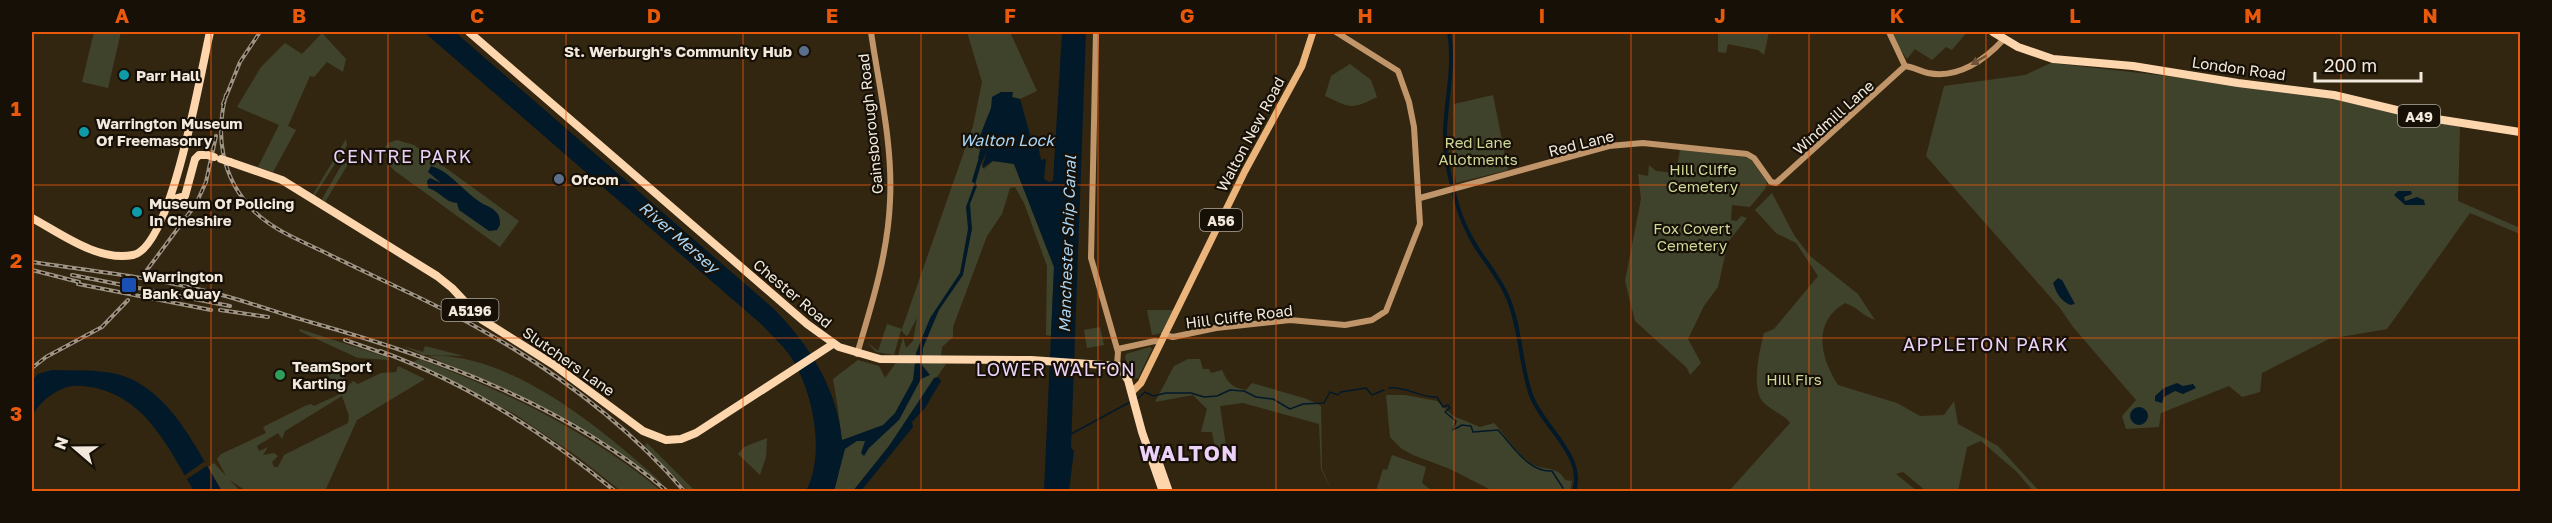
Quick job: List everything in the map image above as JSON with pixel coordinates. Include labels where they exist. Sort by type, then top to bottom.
[{"type":"highway","points":[[32,218],[99,251],[129,255],[147,246],[171,196],[210,32]]},
{"type":"highway","name":"Chester Road","points":[[469,32],[833,344],[857,354],[898,360],[1033,360],[1117,364]]},
{"type":"highway","name":"London Road","points":[[1993,32],[2028,51],[2053,59],[2133,66],[2238,83],[2334,95],[2430,118],[2520,132]]},
{"type":"highway","name":"Slutchers Lane","points":[[171,196],[188,188],[195,159],[199,155],[218,158],[282,180],[437,276],[452,288],[481,319],[554,365],[637,428],[654,437],[673,440],[696,433],[833,344]]},
{"type":"highway","points":[[1117,364],[1125,373],[1163,492]]},
{"type":"highway","points":[[1142,425],[1160,463],[1169,492]]},
{"type":"main road","name":"Walton New Road","points":[[1132,394],[1141,383],[1245,171],[1310,48],[1315,32]]},
{"type":"street","name":"Gainsborough Road","points":[[857,354],[877,282],[891,199],[887,145],[871,32]]},
{"type":"street","points":[[1096,32],[1090,258],[1118,350],[1117,364]]},
{"type":"street","points":[[1336,32],[1395,68],[1401,77],[1412,119],[1420,198]]},
{"type":"street","points":[[1889,32],[1905,66],[1927,73],[1949,73],[1979,62],[2004,39]]},
{"type":"street","name":"Windmill Lane","points":[[1774,183],[1905,66]]},
{"type":"street","name":"Red Lane","points":[[1420,198],[1609,146],[1635,143],[1747,154],[1774,183]]},
{"type":"street","name":"Hill Cliffe Road","points":[[1118,350],[1216,328],[1290,320],[1345,325],[1372,320],[1386,311],[1418,235],[1420,198]]},
{"type":"green space","points":[[94,32],[121,32],[108,88],[82,82]]},
{"type":"green space","points":[[967,32],[1010,32],[1037,91],[1020,99],[1012,97],[1013,93],[1000,95],[982,132],[979,152],[984,169],[993,161],[1014,164],[1054,267],[1051,336],[1046,335],[1047,266],[1024,203],[1015,187],[1010,188],[1002,214],[987,236],[953,327],[953,337],[942,347],[940,363],[946,364],[889,446],[853,491],[834,491],[841,448],[840,422],[833,379],[858,360],[879,366],[885,378],[900,357],[898,356],[903,337],[906,348],[913,341],[917,318],[908,335],[906,336],[901,330],[894,355],[876,352],[867,342],[878,351],[887,324],[902,329],[973,126],[982,82]]},
{"type":"green space","points":[[1718,32],[1769,32],[1764,55],[1758,50],[1728,44],[1726,53],[1718,52]]},
{"type":"green space","points":[[1889,32],[1967,32],[1952,50],[1946,47],[1932,60],[1915,49],[1907,59]]},
{"type":"green space","points":[[322,33],[346,59],[343,72],[327,62],[314,77],[310,76],[288,126],[296,130],[273,172],[258,167],[279,125],[237,107],[261,67],[285,43],[302,54]]},
{"type":"green space","points":[[2051,63],[2311,92],[2460,127],[2458,201],[2520,228],[2520,234],[2470,213],[2387,329],[2329,339],[2262,373],[2260,392],[2242,397],[2229,386],[2161,413],[2159,427],[2126,429],[2122,416],[2136,400],[2073,327],[2060,308],[1926,156],[1944,86],[2025,75]]},
{"type":"green space","points":[[1350,64],[1371,80],[1377,97],[1351,106],[1325,96],[1331,76]]},
{"type":"green space","name":"Red Lane Allotments","points":[[1493,95],[1508,170],[1456,183],[1451,146],[1454,145],[1454,104]]},
{"type":"green space","points":[[346,139],[347,145],[314,197],[312,196]]},
{"type":"green space","points":[[397,140],[414,145],[519,221],[500,247],[389,165],[384,149],[388,143]]},
{"type":"green space","points":[[1680,149],[1750,158],[1767,182],[1765,189],[1750,207],[1732,205],[1731,220],[1737,221],[1741,216],[1747,218],[1728,242],[1718,287],[1704,306],[1688,339],[1701,363],[1690,375],[1687,368],[1635,321],[1625,281],[1641,199],[1638,174],[1648,176],[1649,165],[1656,171],[1676,173]]},
{"type":"green space","points":[[345,159],[350,161],[325,202],[322,199]]},
{"type":"green space","name":"Hill Firs","points":[[1772,193],[1794,235],[1810,256],[1858,294],[1875,320],[1845,303],[1827,320],[1822,341],[1827,363],[1838,385],[1897,403],[1920,416],[1944,415],[1954,401],[1958,424],[1998,446],[2039,491],[2033,491],[2017,472],[1981,441],[1967,447],[1958,491],[1926,491],[1903,472],[1896,474],[1917,491],[1729,491],[1790,423],[1767,406],[1760,397],[1757,369],[1760,349],[1764,333],[1774,329],[1818,276],[1796,243],[1776,233],[1755,210]]},
{"type":"green space","points":[[1147,310],[1173,310],[1162,333],[1152,335]]},
{"type":"green space","points":[[1100,327],[1104,345],[1087,348],[1084,330]]},
{"type":"green space","points":[[300,329],[389,358],[389,360],[358,358],[299,331]]},
{"type":"green space","points":[[403,346],[423,352],[425,346],[464,356],[423,355]]},
{"type":"green space","points":[[1150,347],[1152,349],[1138,378],[1134,379],[1125,358],[1126,354]]},
{"type":"green space","points":[[428,356],[459,358],[491,367],[523,380],[584,418],[662,483],[556,414],[504,388]]},
{"type":"green space","points":[[419,359],[515,399],[546,415],[605,450],[661,491],[621,491],[578,457],[513,413],[413,362]]},
{"type":"green space","points":[[1188,359],[1200,359],[1203,369],[1209,369],[1211,373],[1222,370],[1228,381],[1237,388],[1246,390],[1252,383],[1307,399],[1321,406],[1322,469],[1332,491],[1321,469],[1319,424],[1243,403],[1220,406],[1228,459],[1224,463],[1217,460],[1212,432],[1201,432],[1207,409],[1193,395],[1155,402],[1174,366]]},
{"type":"green space","points":[[319,362],[347,379],[337,389]]},
{"type":"green space","points":[[398,366],[425,379],[357,420],[325,491],[246,491],[230,480],[240,491],[222,491],[208,467],[214,463],[226,476],[217,459],[221,454],[266,433],[263,427],[305,406],[311,404],[314,406],[340,394],[353,381],[358,384],[381,373],[396,372]],"holes":[[[342,396],[349,416],[348,423],[284,455],[278,467],[274,467],[272,462],[278,456],[274,453],[263,455],[268,447],[259,451],[257,446],[278,433],[282,439],[285,431]]]},
{"type":"green space","points":[[1386,395],[1405,395],[1437,401],[1453,416],[1480,427],[1494,423],[1529,462],[1558,472],[1565,480],[1572,481],[1570,491],[1493,491],[1450,469],[1413,455],[1402,449],[1390,437]]},
{"type":"green space","points":[[767,438],[766,457],[760,475],[738,454],[744,447]]},
{"type":"green space","points":[[647,443],[695,491],[688,491],[645,446]]},
{"type":"green space","points":[[1392,455],[1426,467],[1422,483],[1432,491],[1376,491],[1383,469],[1387,470]]},
{"type":"water","name":"River Mersey","points":[[424,32],[455,32],[774,309],[799,337],[828,385],[842,440],[883,425],[895,413],[913,380],[916,353],[930,318],[960,273],[968,229],[966,207],[975,182],[977,186],[970,204],[972,229],[963,275],[939,310],[923,348],[922,365],[930,375],[921,379],[899,420],[869,448],[864,456],[861,453],[865,441],[857,441],[845,449],[834,491],[806,491],[815,461],[815,426],[801,376],[783,347],[761,324]]},
{"type":"water","name":"Manchester Ship Canal","points":[[1062,32],[1086,32],[1071,448],[1074,451],[1069,491],[1044,491],[1054,267],[1014,164],[993,161],[982,168],[987,151],[983,160],[978,158],[981,148],[978,141],[991,108],[992,97],[1001,92],[1013,92],[1012,97],[1020,99],[1031,138],[1037,140],[1041,160],[1046,159],[1044,179],[1049,182],[1053,181]]},
{"type":"water","points":[[431,166],[451,177],[474,198],[494,210],[500,220],[497,230],[489,231],[459,210],[457,203],[449,201],[428,188],[427,181],[430,178],[441,183],[428,172]]},
{"type":"water","points":[[2398,191],[2411,191],[2412,194],[2404,197],[2405,201],[2417,197],[2424,200],[2425,205],[2405,205],[2394,195]]},
{"type":"water","points":[[2058,278],[2062,280],[2075,304],[2070,305],[2059,296],[2053,283]]},
{"type":"water","points":[[52,370],[109,372],[136,381],[152,392],[180,422],[222,491],[194,491],[155,429],[130,403],[114,394],[88,387],[64,388],[45,400],[37,408],[32,418],[32,380],[38,374]]},
{"type":"water","points":[[938,377],[941,381],[925,408],[912,422],[913,427],[861,491],[853,491],[889,446],[934,378]]},
{"type":"water","points":[[2177,383],[2183,386],[2193,384],[2196,388],[2183,394],[2175,391],[2164,397],[2162,403],[2155,401],[2155,396],[2164,388]]},
{"type":"water","points":[[2139,407],[2145,410],[2148,416],[2145,422],[2139,425],[2133,422],[2130,416],[2133,410]]},
{"type":"pier","points":[[205,461],[208,465],[184,481],[182,477]]},
{"type":"waterway","points":[[1449,32],[1451,65],[1445,146],[1453,191],[1470,236],[1508,298],[1516,322],[1531,395],[1536,407],[1569,453],[1576,479],[1574,492]]},
{"type":"waterway","name":"Walton Lock","points":[[974,181],[982,154]]},
{"type":"waterway","points":[[1137,399],[1145,392],[1153,396],[1166,393],[1191,393],[1204,397],[1217,396],[1230,390],[1244,391],[1256,397],[1273,399],[1290,409],[1303,404],[1324,403],[1330,392],[1338,395],[1341,392],[1366,388],[1372,395],[1384,390]]},
{"type":"waterway","points":[[1389,388],[1437,397],[1443,407],[1448,405],[1450,408],[1445,412],[1456,421],[1453,430],[1462,425],[1471,426],[1473,432],[1498,430],[1528,463],[1543,470],[1552,471],[1563,488]]},
{"type":"waterway","points":[[1071,434],[1130,402]]},
{"type":"railway","points":[[223,104],[240,62],[260,32]]},
{"type":"railway","points":[[226,95],[221,126],[224,156],[234,184],[259,216],[294,238],[420,298],[529,358],[563,381],[627,433],[685,492]]},
{"type":"railway","points":[[144,274],[196,204],[206,182],[216,136]]},
{"type":"railway","points":[[32,262],[143,278],[210,292],[405,351],[452,368],[543,409],[586,433],[628,461],[668,492]]},
{"type":"railway","points":[[32,270],[79,282]]},
{"type":"railway","points":[[72,275],[230,306]]},
{"type":"railway","points":[[78,284],[211,310]]},
{"type":"railway","points":[[32,368],[46,357],[102,327],[128,300]]},
{"type":"railway","points":[[220,310],[268,317]]},
{"type":"railway","points":[[345,340],[388,355]]},
{"type":"railway","points":[[380,351],[444,378],[504,411],[589,470],[616,492]]},
{"type":"place","name":"St. Werburgh's Community Hub","points":[[804,51]]},
{"type":"place","name":"Parr Hall","points":[[124,75]]},
{"type":"place","name":"Warrington Museum Of Freemasonry","points":[[84,132]]},
{"type":"place","name":"Ofcom","points":[[559,179]]},
{"type":"place","name":"Museum Of Policing In Cheshire","points":[[137,212]]},
{"type":"place","name":"Warrington Bank Quay","points":[[129,285]]},
{"type":"place","name":"TeamSport Karting","points":[[280,375]]},
{"type":"district","name":"CENTRE PARK","points":[[403,156]]},
{"type":"district","name":"APPLETON PARK","points":[[1986,344]]},
{"type":"district","name":"LOWER WALTON","points":[[1056,369]]},
{"type":"district","name":"WALTON","points":[[1189,453]]},
{"type":"park label","name":"Hill Cliffe Cemetery","points":[[1703,178]]},
{"type":"park label","name":"Fox Covert Cemetery","points":[[1692,236]]}]
